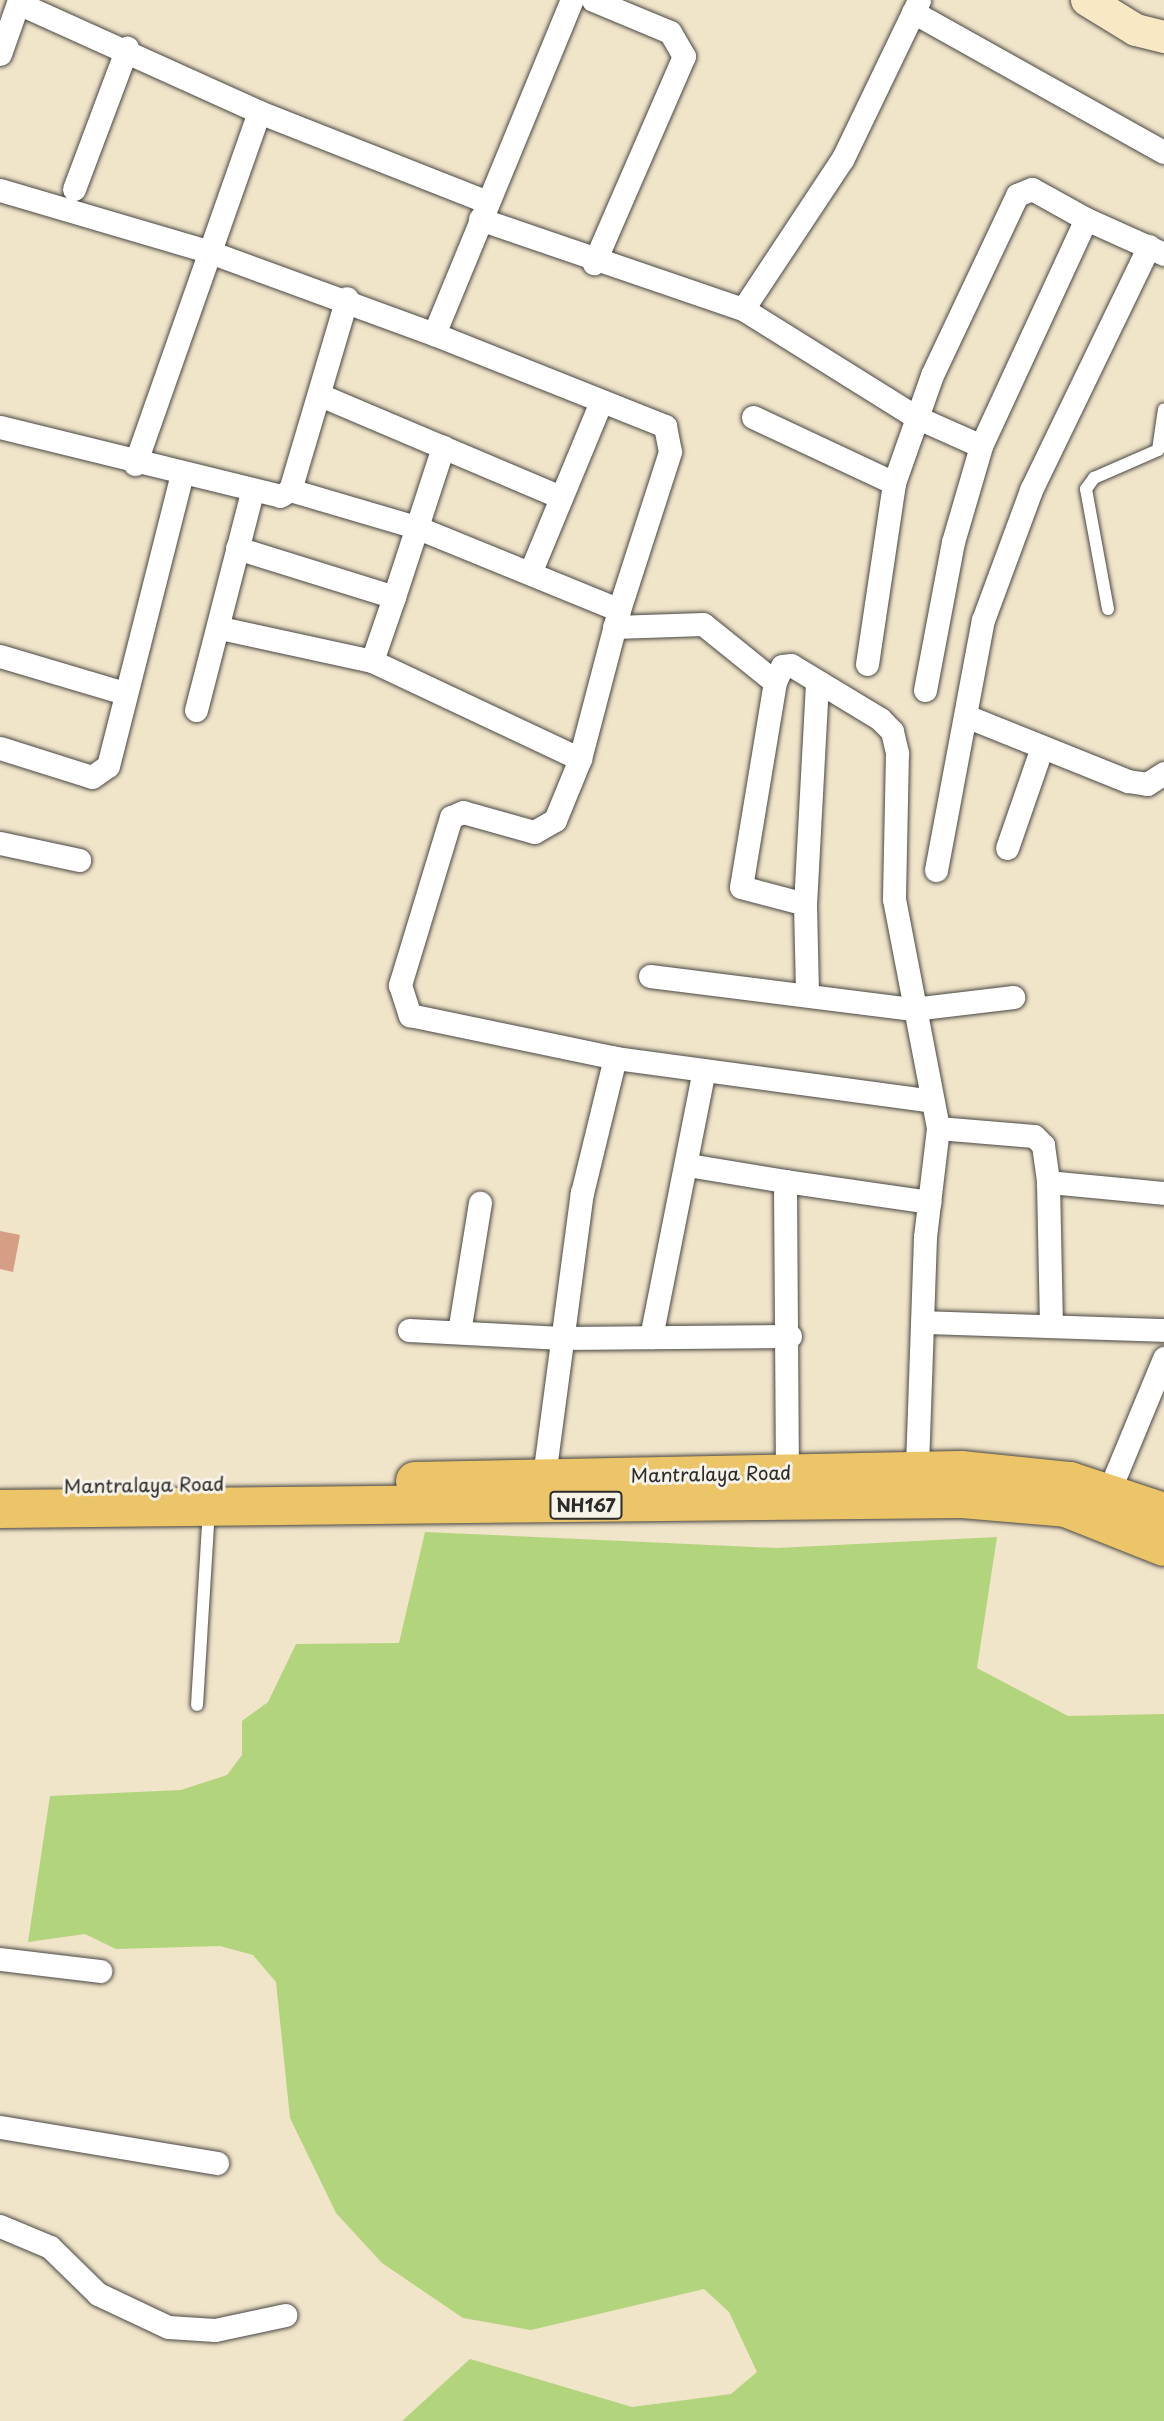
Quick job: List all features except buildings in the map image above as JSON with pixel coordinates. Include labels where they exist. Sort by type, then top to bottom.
[{"type":"highway","name":"Mantralaya Road","points":[[0,1487],[787,1473],[917,1468],[1049,1478],[1109,1491],[1164,1512]]},
{"type":"highway","name":"NH167","points":[[0,1509],[962,1499],[1066,1508],[1164,1547]]},
{"type":"street","points":[[434,334],[572,0]]},
{"type":"street","points":[[593,0],[670,32],[684,56],[594,263]]},
{"type":"street","points":[[1087,0],[1136,30],[1164,37]]},
{"type":"street","points":[[0,54],[19,1],[594,263],[743,309],[916,417],[981,446]]},
{"type":"street","points":[[743,309],[843,158],[915,4],[1164,152]]},
{"type":"street","points":[[74,189],[127,48]]},
{"type":"street","points":[[135,464],[207,251],[259,112]]},
{"type":"street","points":[[867,664],[894,483],[916,417],[1021,190],[1032,189],[1086,219],[1156,250],[1031,490],[983,620],[936,870]]},
{"type":"street","points":[[0,190],[207,251],[347,298],[665,426],[671,438],[617,619],[580,759],[547,829],[534,832],[463,812],[451,817],[400,985],[401,1003],[410,1015],[615,1058],[932,1101]]},
{"type":"street","points":[[925,690],[953,542],[981,446],[1086,219]]},
{"type":"street","points":[[290,490],[347,298]]},
{"type":"street","points":[[320,395],[558,496]]},
{"type":"street","points":[[530,573],[558,496],[601,402]]},
{"type":"street","points":[[752,417],[833,449],[894,483]]},
{"type":"street","points":[[0,427],[135,464],[182,472],[270,498],[290,490],[416,527],[530,573],[617,619],[703,624],[775,682]]},
{"type":"street","points":[[372,661],[443,447]]},
{"type":"street","points":[[0,748],[92,777],[102,774],[182,472]]},
{"type":"street","points":[[196,710],[220,628],[252,492]]},
{"type":"street","points":[[237,548],[394,597]]},
{"type":"street","points":[[220,628],[372,661],[580,759]]},
{"type":"street","points":[[0,656],[124,693]]},
{"type":"street","points":[[805,904],[741,887],[775,682],[782,666],[791,665],[892,731],[894,899],[938,1128],[929,1202],[917,1468]]},
{"type":"street","points":[[807,995],[805,904],[817,683]]},
{"type":"street","points":[[966,716],[1128,781],[1147,784],[1164,773]]},
{"type":"street","points":[[1007,848],[1042,747]]},
{"type":"street","points":[[0,843],[79,860]]},
{"type":"street","points":[[650,976],[913,1009],[1013,997]]},
{"type":"street","points":[[544,1476],[582,1192],[615,1058]]},
{"type":"street","points":[[651,1337],[688,1166],[704,1070]]},
{"type":"street","points":[[938,1128],[1034,1136],[1043,1145],[1048,1182],[1051,1326]]},
{"type":"street","points":[[688,1166],[929,1202]]},
{"type":"street","points":[[785,1181],[790,1336],[787,1473]]},
{"type":"street","points":[[1048,1182],[1164,1193]]},
{"type":"street","points":[[459,1332],[480,1203]]},
{"type":"street","points":[[923,1322],[1164,1331]]},
{"type":"street","points":[[409,1330],[562,1338],[790,1336]]},
{"type":"street","points":[[1109,1491],[1164,1358]]},
{"type":"street","points":[[0,1959],[100,1971]]},
{"type":"street","points":[[0,2127],[217,2163]]},
{"type":"street","points":[[0,2226],[50,2247],[98,2294],[168,2327],[215,2330],[285,2315]]},
{"type":"lane","points":[[1108,609],[1086,489],[1094,478],[1158,450],[1164,409]]},
{"type":"lane","points":[[197,1705],[210,1508]]},
{"type":"green space","points":[[425,1532],[777,1548],[997,1537],[977,1668],[1068,1716],[1164,1714],[1164,2421],[402,2421],[470,2359],[632,2407],[731,2394],[757,2372],[729,2312],[704,2289],[531,2330],[463,2318],[382,2263],[336,2213],[290,2118],[276,1982],[253,1955],[220,1946],[116,1949],[85,1934],[28,1942],[50,1796],[181,1790],[227,1775],[242,1755],[242,1721],[268,1702],[296,1644],[399,1643]]}]
